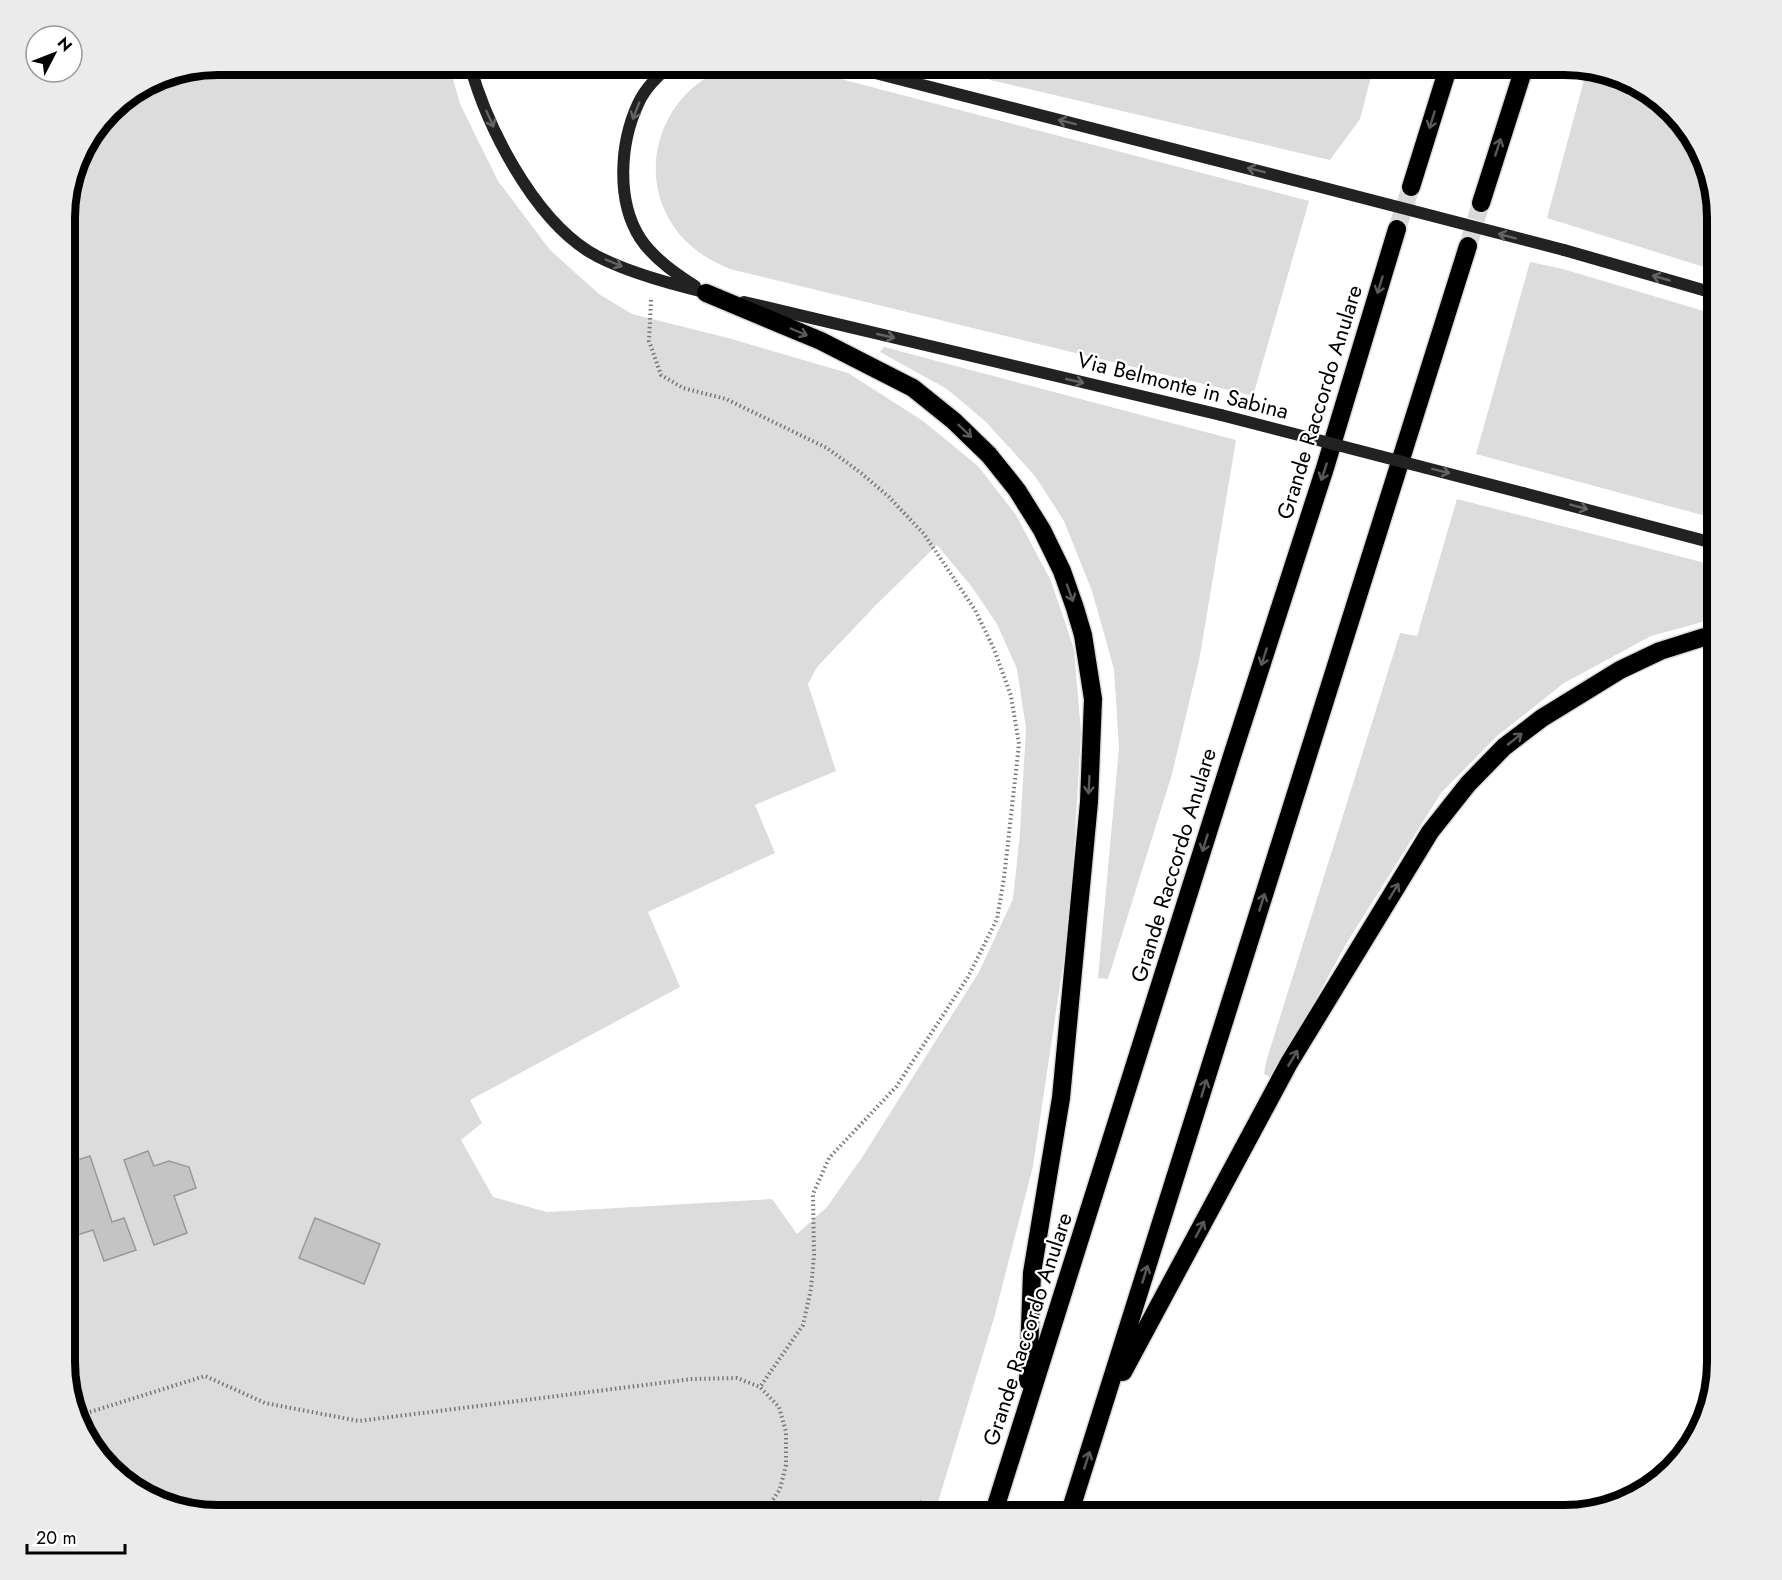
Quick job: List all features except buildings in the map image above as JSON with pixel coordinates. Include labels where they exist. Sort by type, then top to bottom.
[{"type":"highway","points":[[1411,187],[1446,75]]},
{"type":"highway","points":[[1481,203],[1522,75]]},
{"type":"highway","name":"Grande Raccordo Anulare","points":[[996,1505],[1328,457],[1397,229]]},
{"type":"highway","points":[[1072,1505],[1468,246]]},
{"type":"highway","points":[[706,293],[821,341],[913,388],[954,421],[989,455],[1017,490],[1042,530],[1062,571],[1083,635],[1093,699],[1089,802],[1061,1098],[1032,1273],[1027,1405]]},
{"type":"highway","points":[[1102,1410],[1289,1063],[1430,832],[1468,784],[1504,747],[1542,718],[1620,670],[1660,651],[1707,636]]},
{"type":"main road","name":"Via Belmonte in Sabina","points":[[473,75],[491,122],[513,165],[540,205],[561,230],[589,252],[651,278],[1221,415],[1707,541]]},
{"type":"main road","name":"Via Belmonte in Sabina","points":[[660,75],[644,93],[630,128],[626,152],[625,201],[634,227],[648,248],[669,269],[706,293]]},
{"type":"main road","points":[[887,75],[1564,250],[1707,291]]},
{"type":"path","points":[[651,278],[649,341],[661,375],[682,388],[726,399],[827,448],[889,497],[924,534],[975,610],[994,649],[1011,696],[1019,744],[1004,878],[997,919],[968,976],[896,1087],[829,1158],[813,1194],[814,1255],[811,1289],[802,1326],[760,1388]]},
{"type":"path","points":[[85,1413],[205,1376],[265,1403],[359,1421],[692,1379],[737,1378],[760,1388],[779,1407],[786,1432],[786,1466],[780,1489],[770,1505]]},
{"type":"path","points":[[920,1505],[922,1498]]},
{"type":"shaded area","points":[[209,75],[452,75],[460,104],[498,181],[550,250],[599,294],[632,314],[728,338],[848,373],[923,421],[978,466],[1016,515],[1051,581],[1074,649],[1081,733],[1070,918],[1033,1166],[994,1318],[937,1505],[209,1505],[163,1494],[139,1481],[110,1456],[99,1441],[83,1408],[75,1371],[75,209],[86,163],[99,139],[124,110],[146,94],[172,83]],"holes":[[[937,545],[972,587],[997,624],[1017,669],[1026,728],[1020,833],[1013,899],[979,972],[863,1156],[827,1207],[797,1234],[772,1199],[547,1212],[493,1197],[461,1140],[482,1123],[470,1100],[680,987],[648,912],[775,853],[755,805],[836,771],[808,684],[817,667]]]},
{"type":"shaded area","points":[[711,75],[825,75],[1309,201],[1253,396],[730,269],[716,263],[692,247],[681,236],[665,212],[657,186],[656,160],[661,135],[673,111],[689,91]]},
{"type":"shaded area","points":[[989,75],[1371,75],[1360,119],[1330,160],[990,80]]},
{"type":"shaded area","points":[[1585,77],[1601,80],[1636,94],[1651,105],[1665,117],[1688,146],[1702,181],[1707,209],[1707,268],[1547,218]]},
{"type":"shaded area","points":[[1530,262],[1563,269],[1707,312],[1707,516],[1476,454]]},
{"type":"shaded area","points":[[884,347],[1236,440],[1199,661],[1172,774],[1108,979],[1098,978],[1119,748],[1114,669],[1092,591],[1064,521],[1035,476],[986,422],[947,389],[880,352]]},
{"type":"shaded area","points":[[1457,499],[1707,563],[1707,621],[1651,636],[1564,683],[1497,736],[1441,793],[1346,944],[1276,1072],[1270,1077],[1264,1074],[1266,1062],[1400,633],[1417,636]]},
{"type":"tunnel","points":[[1397,229],[1411,187]]},
{"type":"tunnel","points":[[1468,246],[1481,203]]}]
